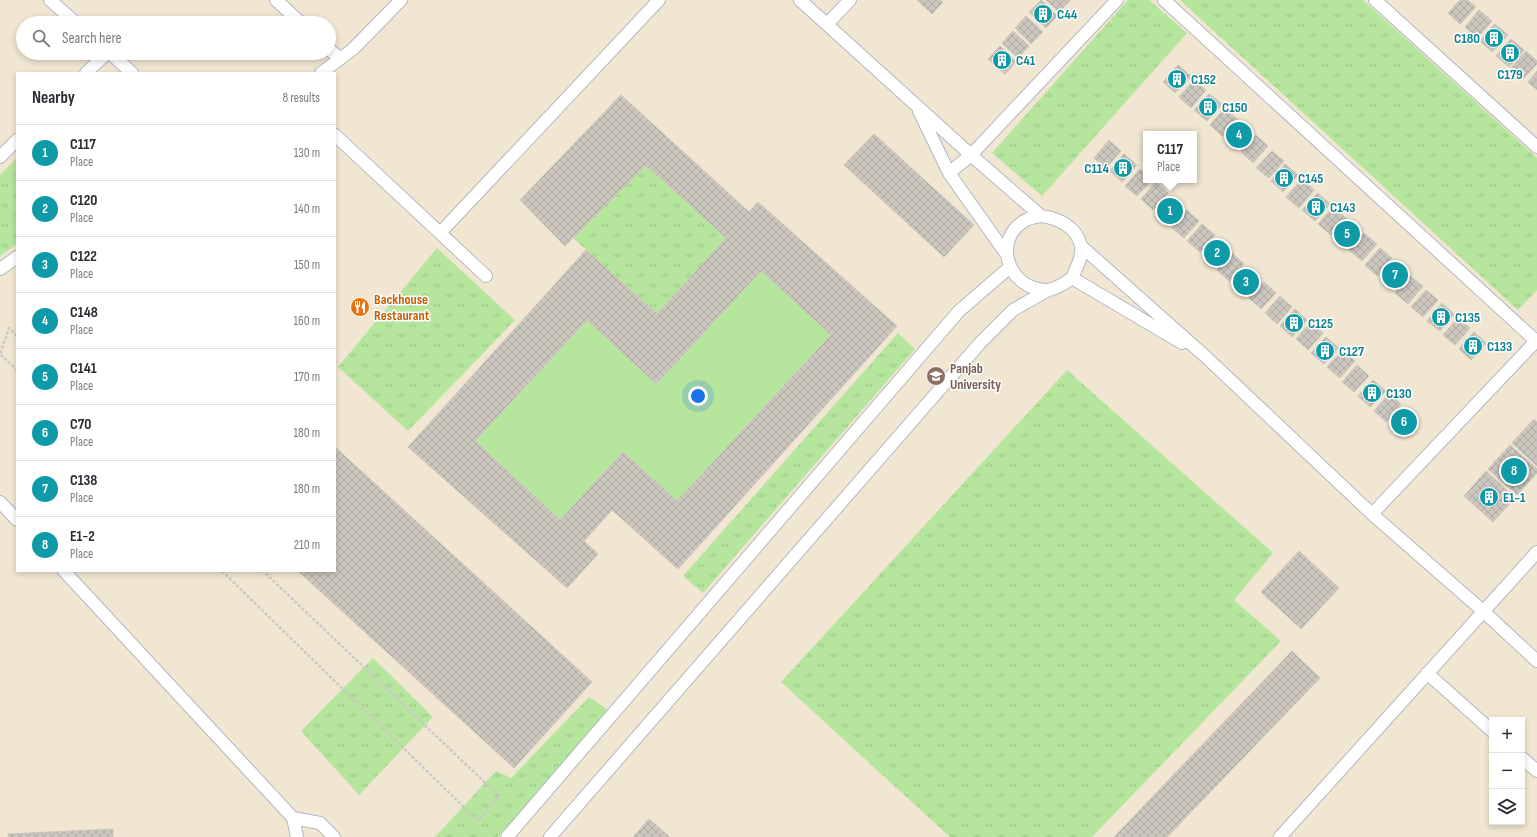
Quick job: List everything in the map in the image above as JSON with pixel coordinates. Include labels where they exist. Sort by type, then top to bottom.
[{"type":"lane","points":[[50,0],[68,16]]},
{"type":"lane","points":[[276,0],[293,16]]},
{"type":"lane","points":[[322,72],[353,49],[401,0]]},
{"type":"lane","points":[[440,233],[659,0]]},
{"type":"lane","points":[[800,0],[971,155],[1041,216]]},
{"type":"lane","points":[[827,24],[850,0]]},
{"type":"lane","points":[[950,172],[971,155],[1117,0]]},
{"type":"lane","points":[[1164,0],[1537,341],[1372,514]]},
{"type":"lane","points":[[1374,0],[1537,147]]},
{"type":"lane","points":[[336,55],[340,59]]},
{"type":"lane","points":[[87,72],[100,60]]},
{"type":"lane","points":[[118,60],[131,72]]},
{"type":"lane","points":[[916,104],[950,172],[1019,280],[1032,287],[1048,290]]},
{"type":"lane","points":[[336,136],[486,276]]},
{"type":"lane","points":[[0,157],[16,141]]},
{"type":"lane","points":[[507,837],[959,311],[1008,261],[1008,241],[1016,228],[1026,220],[1041,216],[1052,217],[1068,225],[1077,236],[1081,246],[1206,357],[1372,514],[1537,660]]},
{"type":"lane","points":[[550,837],[980,343],[1013,310],[1072,278],[1079,263],[1081,246]]},
{"type":"lane","points":[[0,269],[16,259]]},
{"type":"lane","points":[[1072,278],[1206,357]]},
{"type":"lane","points":[[0,502],[16,519]]},
{"type":"lane","points":[[1280,837],[1537,552]]},
{"type":"lane","points":[[65,572],[293,818],[298,837]]},
{"type":"lane","points":[[1427,673],[1489,728]]},
{"type":"lane","points":[[1525,761],[1537,771]]},
{"type":"lane","points":[[293,818],[320,822],[334,837]]},
{"type":"path","points":[[16,335],[9,328],[0,354],[16,369]]},
{"type":"path","points":[[223,572],[478,821],[499,796],[264,572]]},
{"type":"shaded area","name":"Panjab University","points":[[0,0],[1537,0],[1537,837],[0,837]]},
{"type":"green space","points":[[1128,0],[1149,0],[1187,33],[1042,196],[992,153]]},
{"type":"green space","points":[[1180,0],[1363,0],[1537,158],[1537,290],[1518,310]]},
{"type":"green space","points":[[16,159],[16,245],[0,256],[0,175]]},
{"type":"green space","points":[[646,165],[726,238],[657,314],[573,238]]},
{"type":"green space","points":[[437,248],[515,320],[408,431],[338,367]]},
{"type":"green space","points":[[761,271],[831,335],[677,501],[623,452],[560,520],[475,441],[587,320],[656,383]]},
{"type":"green space","points":[[898,333],[915,349],[703,593],[683,576]]},
{"type":"green space","points":[[1067,370],[1273,553],[1234,600],[1281,641],[1092,837],[950,837],[781,682]]},
{"type":"green space","points":[[373,658],[433,717],[359,795],[301,731]]},
{"type":"green space","points":[[589,697],[610,711],[498,837],[435,837],[496,771],[511,778]]},
{"type":"building","points":[[917,0],[941,0],[943,2],[932,14]]},
{"type":"building","name":"C44","points":[[1041,0],[1057,16],[1046,28],[1029,12]]},
{"type":"building","points":[[1046,0],[1071,0],[1059,12]]},
{"type":"building","points":[[1460,0],[1467,0],[1476,7],[1460,24],[1448,13]]},
{"type":"building","points":[[1479,10],[1492,21],[1477,38],[1465,27]]},
{"type":"building","points":[[1026,16],[1043,32],[1031,44],[1015,28]]},
{"type":"building","name":"C180","points":[[1495,24],[1508,35],[1492,52],[1480,41]]},
{"type":"building","points":[[1013,31],[1029,46],[1018,58],[1002,43]]},
{"type":"building","name":"C179","points":[[1511,39],[1524,50],[1509,67],[1496,56]]},
{"type":"building","name":"C41","points":[[1000,46],[1016,62],[1005,74],[988,59]]},
{"type":"building","points":[[1526,51],[1537,61],[1537,64],[1523,79],[1511,68]]},
{"type":"building","name":"C152","points":[[1178,65],[1191,76],[1175,93],[1163,82]]},
{"type":"building","points":[[1537,71],[1537,90],[1528,82]]},
{"type":"building","points":[[1194,80],[1206,90],[1191,108],[1179,97]]},
{"type":"building","name":"C150","points":[[1209,94],[1222,104],[1207,121],[1194,110]]},
{"type":"building","points":[[621,95],[749,212],[758,202],[897,326],[678,569],[612,510],[584,541],[598,554],[567,588],[408,447],[586,250],[657,314],[726,238],[646,165],[565,246],[520,200]],"holes":[[[761,271],[831,335],[677,501],[623,452],[560,520],[475,441],[587,320],[656,384]]]},
{"type":"building","points":[[1225,108],[1237,119],[1222,136],[1210,125]]},
{"type":"building","points":[[1240,122],[1253,133],[1237,149],[1225,138]]},
{"type":"building","points":[[874,134],[974,225],[944,257],[844,165]]},
{"type":"building","points":[[1256,135],[1268,146],[1253,163],[1241,152]]},
{"type":"building","points":[[1109,140],[1121,151],[1106,168],[1094,158]]},
{"type":"building","points":[[1272,151],[1284,161],[1269,178],[1256,168]]},
{"type":"building","name":"C114","points":[[1124,154],[1137,165],[1122,182],[1110,171]]},
{"type":"building","name":"C145","points":[[1285,164],[1298,175],[1283,192],[1271,181]]},
{"type":"building","points":[[1140,169],[1143,172],[1143,183],[1149,183],[1137,196],[1125,186]]},
{"type":"building","points":[[1302,179],[1314,190],[1299,208],[1286,197]]},
{"type":"building","points":[[1155,183],[1157,183],[1168,193],[1153,210],[1141,199]]},
{"type":"building","name":"C143","points":[[1318,193],[1330,204],[1315,221],[1302,210]]},
{"type":"building","points":[[1171,197],[1183,208],[1169,225],[1156,214]]},
{"type":"building","points":[[1333,207],[1346,218],[1331,235],[1318,224]]},
{"type":"building","points":[[1187,210],[1199,221],[1184,238],[1172,228]]},
{"type":"building","points":[[1348,220],[1361,231],[1346,248],[1333,237]]},
{"type":"building","points":[[1202,224],[1215,235],[1200,252],[1187,241]]},
{"type":"building","points":[[1364,233],[1377,244],[1362,261],[1349,250]]},
{"type":"building","points":[[1218,240],[1230,251],[1215,267],[1203,256]]},
{"type":"building","points":[[1380,248],[1392,258],[1377,276],[1365,265]]},
{"type":"building","points":[[1232,253],[1244,264],[1229,281],[1217,270]]},
{"type":"building","points":[[1396,261],[1408,272],[1393,289],[1381,278]]},
{"type":"building","points":[[1248,269],[1260,280],[1245,296],[1233,285]]},
{"type":"building","points":[[1410,276],[1423,286],[1408,304],[1395,293]]},
{"type":"building","points":[[1264,282],[1276,293],[1261,309],[1249,298]]},
{"type":"building","points":[[1426,290],[1438,300],[1423,317],[1411,307]]},
{"type":"building","points":[[1280,296],[1292,307],[1277,324],[1265,313]]},
{"type":"building","name":"C135","points":[[1442,303],[1454,314],[1440,331],[1427,321]]},
{"type":"building","name":"C125","points":[[1295,309],[1307,320],[1292,337],[1280,326]]},
{"type":"building","points":[[1458,318],[1470,328],[1455,345],[1443,335]]},
{"type":"building","points":[[1311,322],[1323,333],[1308,350],[1296,339]]},
{"type":"building","name":"C133","points":[[1474,332],[1486,343],[1471,360],[1459,349]]},
{"type":"building","name":"C127","points":[[1326,337],[1339,348],[1324,364],[1311,353]]},
{"type":"building","points":[[1343,350],[1355,361],[1340,378],[1327,367]]},
{"type":"building","points":[[1357,365],[1369,376],[1354,392],[1342,382]]},
{"type":"building","name":"C130","points":[[1373,380],[1386,391],[1370,407],[1358,396]]},
{"type":"building","points":[[1389,394],[1401,404],[1386,422],[1374,411]]},
{"type":"building","points":[[1405,408],[1417,419],[1403,436],[1390,425]]},
{"type":"building","points":[[1534,419],[1537,422],[1537,466],[1512,443]]},
{"type":"building","points":[[1510,445],[1537,469],[1537,473],[1517,495],[1488,469]]},
{"type":"building","points":[[336,448],[592,682],[514,768],[299,572],[336,572]]},
{"type":"building","name":"E1-1","points":[[1486,471],[1515,498],[1493,522],[1464,496]]},
{"type":"building","points":[[1299,551],[1339,588],[1301,629],[1261,592]]},
{"type":"building","points":[[1292,651],[1320,678],[1167,837],[1114,837]]},
{"type":"building","points":[[649,819],[670,837],[633,837]]},
{"type":"building","points":[[113,829],[113,837],[8,837],[8,834]]},
{"type":"place","name":"C44","points":[[1043,14]]},
{"type":"place","name":"C180","points":[[1494,38]]},
{"type":"place","name":"C179","points":[[1510,53]]},
{"type":"place","name":"C41","points":[[1002,60]]},
{"type":"place","name":"C152","points":[[1177,79]]},
{"type":"place","name":"C150","points":[[1208,107]]},
{"type":"place","name":"C148","points":[[1239,135]]},
{"type":"place","name":"C114","points":[[1123,168]]},
{"type":"place","name":"C145","points":[[1284,178]]},
{"type":"place","name":"C143","points":[[1316,207]]},
{"type":"place","name":"C117","points":[[1170,211]]},
{"type":"place","name":"C141","points":[[1347,234]]},
{"type":"place","name":"C120","points":[[1217,253]]},
{"type":"place","name":"C138","points":[[1395,275]]},
{"type":"place","name":"C122","points":[[1246,282]]},
{"type":"place","name":"Backhouse Restaurant","points":[[360,307]]},
{"type":"place","name":"C135","points":[[1441,317]]},
{"type":"place","name":"C125","points":[[1294,323]]},
{"type":"place","name":"C133","points":[[1473,346]]},
{"type":"place","name":"C127","points":[[1325,351]]},
{"type":"place","name":"Panjab University","points":[[936,376]]},
{"type":"place","name":"C130","points":[[1372,393]]},
{"type":"place","name":"C70","points":[[1404,422]]},
{"type":"place","name":"E1-2","points":[[1514,471]]},
{"type":"place","name":"E1-1","points":[[1489,497]]}]
